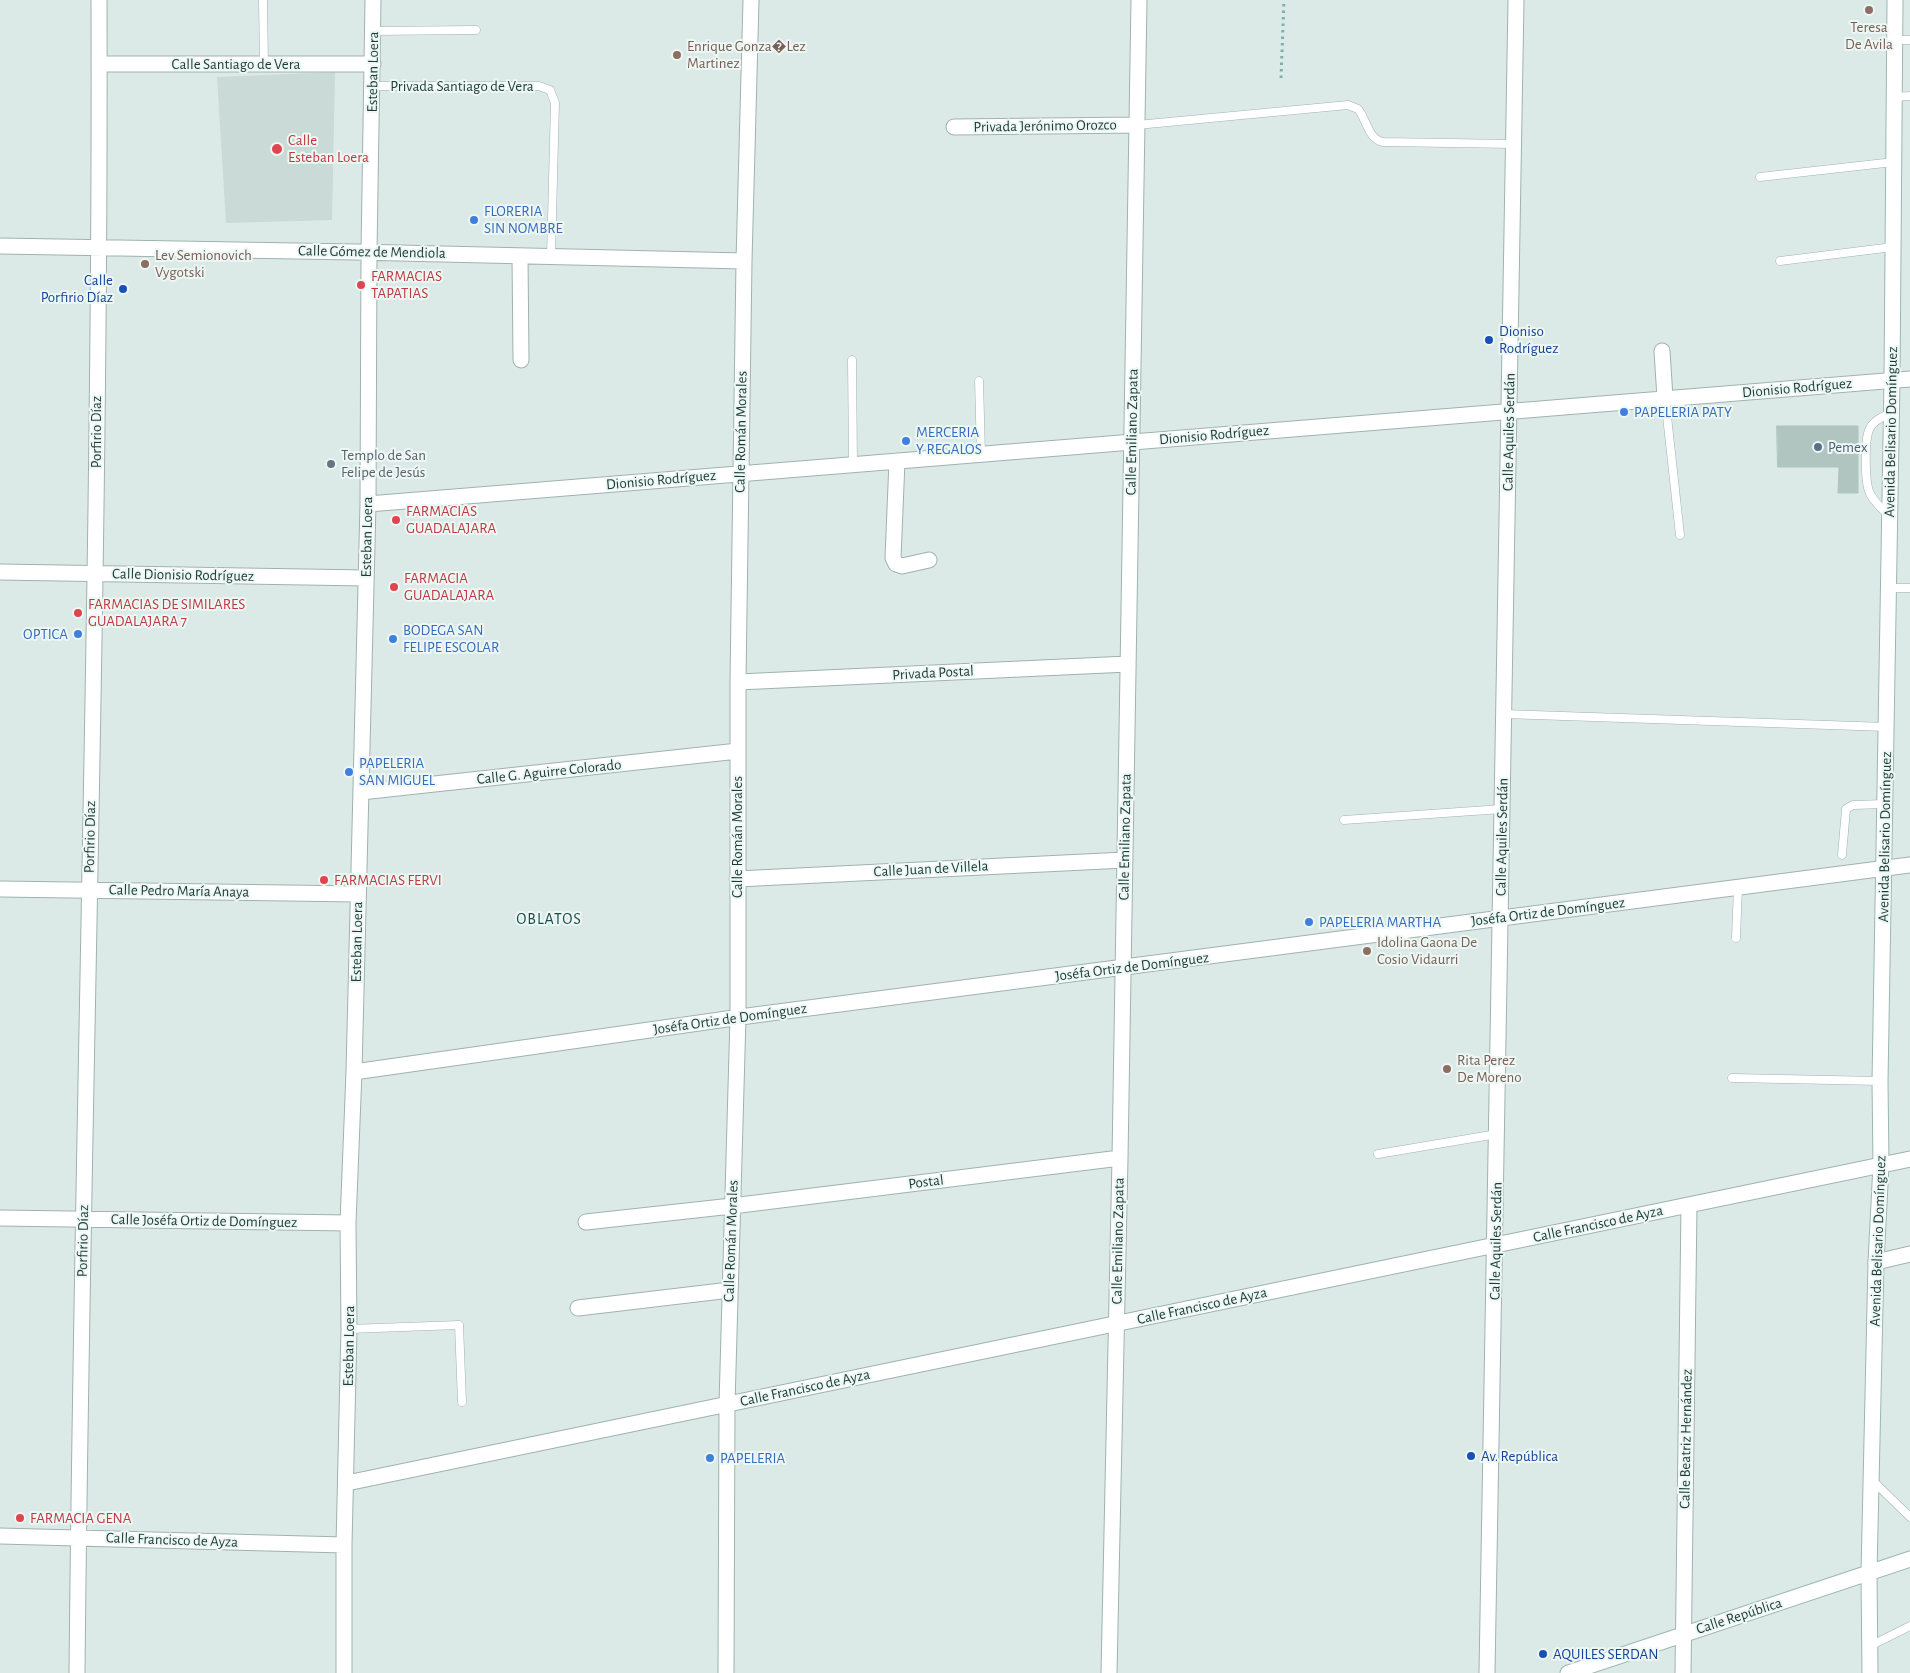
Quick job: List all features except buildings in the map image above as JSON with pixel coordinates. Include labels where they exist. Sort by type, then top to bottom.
[{"type":"street","name":"Porfirio Díaz","points":[[77,1673],[88,890],[95,574],[99,0]]},
{"type":"street","name":"Esteban Loera","points":[[344,1673],[344,1545],[349,1328],[348,1223],[354,1072],[368,504],[373,0]]},
{"type":"street","name":"Calle Román Morales","points":[[726,1673],[727,1404],[738,1017],[738,682],[744,261],[751,0]]},
{"type":"street","name":"Calle Emiliano Zapata","points":[[1109,1673],[1120,1158],[1139,0]]},
{"type":"street","name":"Calle Aquiles Serdán","points":[[1487,1673],[1496,1245],[1516,0]]},
{"type":"street","name":"Avenida Belisario Domínguez","points":[[1870,1673],[1869,1574],[1871,1479],[1876,1262],[1881,1165],[1880,1081],[1892,412],[1894,97],[1902,40],[1895,0]]},
{"type":"street","name":"Calle Santiago de Vera","points":[[99,64],[373,64]]},
{"type":"street","name":"Privada Jerónimo Orozco","points":[[954,127],[1137,125]]},
{"type":"street","name":"Calle Gómez de Mendiola","points":[[0,246],[744,261]]},
{"type":"street","points":[[520,256],[521,360]]},
{"type":"street","points":[[1662,352],[1665,398]]},
{"type":"street","name":"Dionisio Rodríguez","points":[[368,504],[1509,410],[1910,379]]},
{"type":"street","points":[[897,461],[893,558],[896,564],[902,566],[930,560]]},
{"type":"street","name":"Calle Dionisio Rodríguez","points":[[0,572],[366,578]]},
{"type":"street","name":"Privada Postal","points":[[738,682],[1128,664]]},
{"type":"street","name":"Calle G. Aguirre Colorado","points":[[361,792],[738,751]]},
{"type":"street","name":"Calle Juan de Villela","points":[[737,879],[1125,860]]},
{"type":"street","name":"Joséfa Ortiz de Domínguez","points":[[354,1072],[738,1017],[1910,865]]},
{"type":"street","name":"Calle Pedro María Anaya","points":[[0,888],[358,894]]},
{"type":"street","name":"Postal","points":[[586,1222],[1120,1158]]},
{"type":"street","name":"Calle Francisco de Ayza","points":[[346,1483],[1910,1159]]},
{"type":"street","name":"Calle Beatriz Hernández","points":[[1683,1673],[1690,1205]]},
{"type":"street","name":"Calle Joséfa Ortiz de Domínguez","points":[[0,1218],[348,1223]]},
{"type":"street","points":[[1876,1262],[1910,1254]]},
{"type":"street","points":[[578,1308],[730,1290]]},
{"type":"street","name":"Calle Francisco de Ayza","points":[[0,1536],[344,1545]]},
{"type":"street","name":"Calle República","points":[[1568,1673],[1910,1559]]},
{"type":"lane","points":[[263,0],[264,64]]},
{"type":"lane","points":[[373,30],[476,30]]},
{"type":"lane","name":"Privada Santiago de Vera","points":[[373,86],[539,86],[550,90],[555,103],[551,256]]},
{"type":"lane","points":[[1894,97],[1910,96]]},
{"type":"lane","points":[[1137,125],[1348,105],[1358,108],[1371,134],[1378,141],[1514,144]]},
{"type":"lane","points":[[1760,177],[1894,162]]},
{"type":"lane","points":[[1780,261],[1893,247]]},
{"type":"lane","points":[[852,360],[853,464]]},
{"type":"lane","points":[[979,381],[981,454]]},
{"type":"lane","points":[[1665,398],[1680,535]]},
{"type":"lane","points":[[1890,517],[1873,499],[1869,490],[1867,480],[1867,438],[1869,429],[1874,422],[1892,412]]},
{"type":"lane","points":[[1889,588],[1910,588]]},
{"type":"lane","points":[[1504,714],[1886,727]]},
{"type":"lane","points":[[1842,855],[1846,809],[1853,805],[1885,804]]},
{"type":"lane","points":[[1344,820],[1502,808]]},
{"type":"lane","points":[[1736,938],[1738,887]]},
{"type":"lane","points":[[1732,1078],[1880,1081]]},
{"type":"lane","points":[[1378,1154],[1497,1134]]},
{"type":"lane","points":[[349,1328],[459,1325],[462,1402]]},
{"type":"lane","points":[[1871,1479],[1910,1517]]},
{"type":"lane","points":[[1870,1646],[1910,1626]]},
{"type":"path","points":[[1281,78],[1284,0]]},
{"type":"shaded area","name":"Calle Esteban Loera","points":[[335,72],[332,220],[226,223],[217,77]]},
{"type":"place","name":"Teresa De Avila","points":[[1869,10]]},
{"type":"place","name":"Enrique Gonza�Lez Martinez","points":[[677,55]]},
{"type":"place","name":"Calle Esteban Loera","points":[[277,149]]},
{"type":"place","name":"FLORERIA SIN NOMBRE","points":[[474,220]]},
{"type":"place","name":"Lev Semionovich Vygotski","points":[[145,264]]},
{"type":"place","name":"FARMACIAS TAPATIAS","points":[[361,285]]},
{"type":"place","name":"Calle Porfirio Díaz","points":[[123,289]]},
{"type":"place","name":"Dioniso Rodríguez","points":[[1489,340]]},
{"type":"place","name":"PAPELERIA PATY","points":[[1624,412]]},
{"type":"place","name":"MERCERIA Y REGALOS","points":[[906,441]]},
{"type":"place","name":"Pemex","points":[[1818,447]]},
{"type":"place","name":"Templo de San Felipe de Jesús","points":[[331,464]]},
{"type":"place","name":"FARMACIAS GUADALAJARA","points":[[396,520]]},
{"type":"place","name":"FARMACIA GUADALAJARA","points":[[394,587]]},
{"type":"place","name":"FARMACIAS DE SIMILARES GUADALAJARA 7","points":[[78,613]]},
{"type":"place","name":"OPTICA","points":[[78,634]]},
{"type":"place","name":"BODEGA SAN FELIPE ESCOLAR","points":[[393,639]]},
{"type":"place","name":"PAPELERIA SAN MIGUEL","points":[[349,772]]},
{"type":"place","name":"FARMACIAS FERVI","points":[[324,880]]},
{"type":"place","name":"PAPELERIA MARTHA","points":[[1309,922]]},
{"type":"place","name":"Idolina Gaona De Cosio Vidaurri","points":[[1367,951]]},
{"type":"place","name":"Rita Perez De Moreno","points":[[1447,1069]]},
{"type":"place","name":"Av. República","points":[[1471,1456]]},
{"type":"place","name":"PAPELERIA","points":[[710,1458]]},
{"type":"place","name":"FARMACIA GENA","points":[[20,1518]]},
{"type":"place","name":"AQUILES SERDAN","points":[[1543,1654]]},
{"type":"district","name":"OBLATOS","points":[[549,919]]}]
